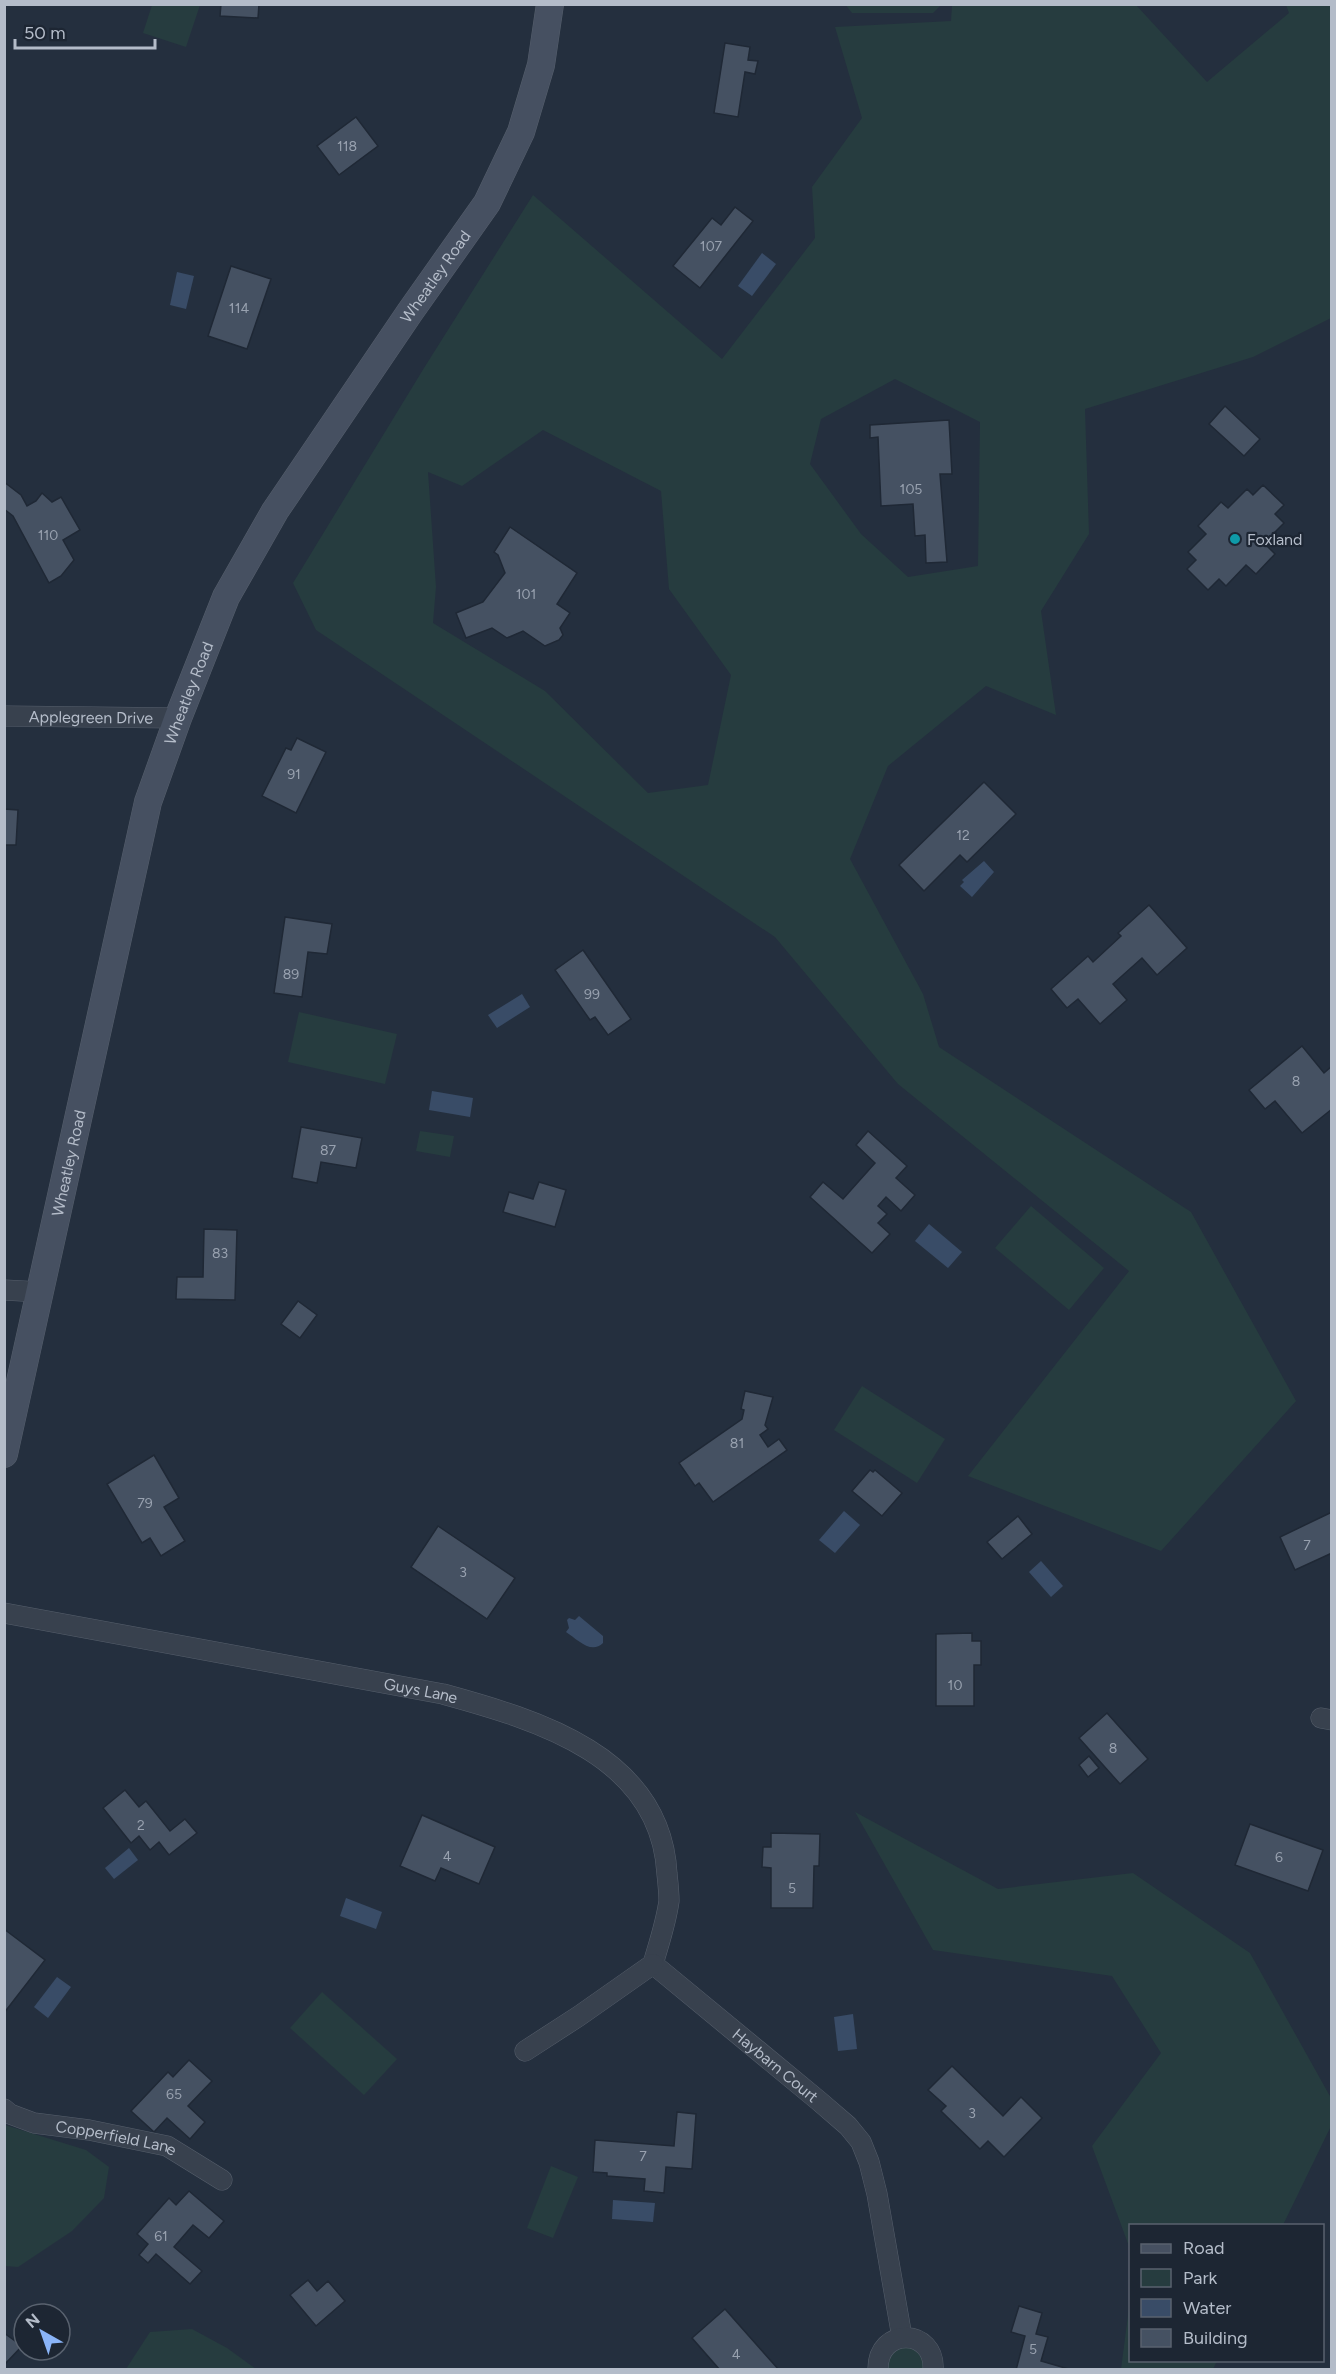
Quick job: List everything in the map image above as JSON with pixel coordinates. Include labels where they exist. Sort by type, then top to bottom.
[{"type":"street","name":"Wheatley Road","points":[[4,1454],[41,1292],[82,1092],[148,802],[178,718],[226,597],[275,511],[403,321],[487,203],[521,132],[542,65],[550,4]]},
{"type":"street","name":"Applegreen Drive","points":[[4,716],[178,718]]},
{"type":"street","points":[[4,1290],[41,1292]]},
{"type":"street","name":"Guys Lane","points":[[4,1613],[443,1694],[507,1711],[570,1738],[609,1764],[632,1785],[643,1798],[659,1829],[667,1858],[669,1899],[666,1921],[653,1964]]},
{"type":"street","points":[[525,2051],[653,1964]]},
{"type":"street","name":"Haybarn Court","points":[[653,1964],[826,2107],[848,2126],[861,2142],[877,2194],[902,2337]]},
{"type":"street","name":"Copperfield Lane","points":[[4,2109],[10,2114],[34,2123],[89,2130],[167,2146],[222,2180]]},
{"type":"street","points":[[878,2370],[881,2352],[893,2340],[902,2337],[920,2341],[926,2346],[931,2354],[933,2370]]},
{"type":"green space","points":[[845,4],[940,4],[940,6],[933,13],[852,13]]},
{"type":"green space","points":[[152,5],[200,5],[186,47],[143,33]]},
{"type":"green space","points":[[952,5],[1136,5],[1207,82],[1289,13],[1286,5],[1331,5],[1331,318],[1253,357],[1085,409],[1089,534],[1041,611],[1056,715],[986,686],[888,766],[850,859],[923,994],[939,1047],[1191,1212],[1296,1401],[1161,1551],[968,1476],[1129,1271],[898,1084],[775,937],[316,630],[293,583],[533,195],[722,359],[815,238],[812,187],[862,118],[835,27],[951,21]],"holes":[[[895,379],[980,422],[978,566],[908,577],[861,534],[810,464],[821,419]],[[543,430],[661,491],[669,589],[731,675],[708,785],[648,793],[545,691],[433,623],[436,587],[428,472],[462,486]]]},
{"type":"green space","points":[[299,1012],[397,1034],[385,1084],[288,1062]]},
{"type":"green space","points":[[420,1131],[454,1136],[450,1157],[416,1151]]},
{"type":"green space","points":[[1031,1206],[1104,1268],[1069,1310],[995,1248]]},
{"type":"green space","points":[[862,1386],[945,1439],[917,1483],[834,1430]]},
{"type":"green space","points":[[855,1812],[998,1889],[1133,1873],[1250,1953],[1331,2098],[1331,2126],[1283,2224],[1129,2224],[1129,2246],[1092,2146],[1161,2053],[1112,1976],[933,1950]]},
{"type":"green space","points":[[322,1992],[397,2059],[364,2095],[290,2028]]},
{"type":"green space","points":[[5,2125],[86,2150],[109,2167],[104,2198],[72,2231],[18,2267],[5,2266]]},
{"type":"green space","points":[[551,2166],[578,2177],[553,2238],[527,2228]]},
{"type":"green space","points":[[1129,2308],[1129,2362],[1216,2362],[1213,2369],[1121,2369]]},
{"type":"green space","points":[[192,2329],[227,2348],[256,2369],[126,2369],[150,2332]]},
{"type":"green space","points":[[901,2346],[919,2350],[926,2369],[887,2369],[890,2353]]},
{"type":"water","points":[[762,253],[776,264],[752,296],[738,286]]},
{"type":"water","points":[[177,272],[194,276],[186,309],[170,305]]},
{"type":"water","points":[[984,861],[994,872],[972,897],[960,886],[964,882],[962,880]]},
{"type":"water","points":[[522,994],[530,1007],[497,1028],[488,1015]]},
{"type":"water","points":[[432,1091],[473,1098],[470,1117],[429,1110]]},
{"type":"water","points":[[929,1224],[962,1252],[948,1268],[915,1241]]},
{"type":"water","points":[[844,1511],[860,1525],[835,1553],[819,1540]]},
{"type":"water","points":[[1041,1561],[1063,1586],[1051,1597],[1029,1572]]},
{"type":"water","points":[[579,1616],[603,1636],[603,1643],[589,1647],[566,1632],[569,1628],[567,1620],[569,1618],[575,1620]]},
{"type":"water","points":[[129,1848],[138,1860],[114,1879],[105,1868]]},
{"type":"water","points":[[346,1898],[382,1912],[376,1929],[340,1916]]},
{"type":"water","points":[[57,1977],[71,1987],[48,2018],[34,2007]]},
{"type":"water","points":[[853,2014],[857,2049],[838,2051],[834,2017]]},
{"type":"water","points":[[613,2200],[655,2203],[653,2222],[612,2219]]},
{"type":"building","points":[[221,4],[259,4],[258,18],[220,16]]},
{"type":"building","points":[[725,43],[750,47],[748,60],[758,61],[755,74],[745,72],[738,117],[714,113]]},
{"type":"building","points":[[356,117],[378,146],[339,175],[317,146]]},
{"type":"building","points":[[735,207],[753,221],[700,288],[673,266],[712,218],[721,225]]},
{"type":"building","points":[[231,266],[271,279],[247,349],[208,336]]},
{"type":"building","points":[[1225,406],[1260,439],[1244,456],[1209,424]]},
{"type":"building","points":[[949,420],[952,474],[940,474],[947,562],[926,563],[925,535],[915,536],[913,504],[881,506],[878,437],[870,438],[870,425]]},
{"type":"building","points":[[4,482],[21,495],[27,506],[36,501],[42,493],[52,502],[61,497],[80,530],[63,540],[74,560],[61,576],[49,583],[13,516],[4,509]]},
{"type":"building","name":"Foxland","points":[[1263,485],[1284,505],[1275,514],[1284,523],[1264,543],[1275,554],[1256,574],[1246,565],[1226,586],[1219,579],[1208,590],[1187,569],[1196,560],[1188,552],[1206,534],[1198,526],[1221,502],[1228,508],[1247,489],[1253,495]]},
{"type":"building","points":[[510,527],[577,573],[557,604],[570,613],[560,628],[563,635],[559,640],[545,646],[523,631],[507,638],[492,628],[466,638],[456,613],[483,602],[505,573],[498,555],[494,552]]},
{"type":"building","points":[[297,738],[326,752],[296,813],[262,796],[286,748],[291,750]]},
{"type":"building","points":[[984,782],[1016,814],[967,862],[960,855],[924,891],[899,865]]},
{"type":"building","points":[[4,809],[18,810],[16,845],[4,845]]},
{"type":"building","points":[[1149,905],[1187,948],[1157,975],[1142,958],[1113,984],[1127,1000],[1100,1024],[1078,999],[1067,1008],[1051,989],[1088,956],[1093,962],[1121,936],[1118,933]]},
{"type":"building","points":[[285,917],[332,924],[327,954],[308,952],[302,997],[274,993]]},
{"type":"building","points":[[583,950],[631,1019],[608,1035],[595,1017],[590,1020],[555,970]]},
{"type":"building","points":[[1302,1046],[1324,1073],[1332,1066],[1332,1109],[1302,1133],[1275,1101],[1265,1109],[1249,1090]]},
{"type":"building","points":[[301,1127],[362,1138],[356,1168],[321,1162],[317,1183],[292,1178]]},
{"type":"building","points":[[868,1131],[907,1166],[896,1178],[915,1195],[901,1211],[886,1197],[878,1206],[887,1214],[878,1223],[890,1234],[872,1253],[810,1197],[823,1182],[843,1199],[875,1163],[856,1145]]},
{"type":"building","points":[[539,1182],[566,1190],[555,1227],[503,1212],[509,1192],[533,1199]]},
{"type":"building","points":[[204,1229],[237,1230],[235,1300],[176,1299],[177,1277],[203,1277]]},
{"type":"building","points":[[298,1301],[317,1315],[300,1338],[281,1324]]},
{"type":"building","points":[[745,1391],[773,1397],[765,1425],[768,1429],[760,1435],[768,1447],[779,1439],[787,1450],[713,1502],[699,1483],[695,1486],[679,1463],[742,1419],[744,1410],[741,1409]]},
{"type":"building","points":[[154,1455],[179,1498],[164,1507],[185,1541],[161,1556],[150,1538],[142,1543],[107,1484]]},
{"type":"building","points":[[870,1470],[873,1472],[875,1470],[902,1493],[882,1516],[852,1491]]},
{"type":"building","points":[[1332,1512],[1332,1553],[1295,1570],[1280,1537]]},
{"type":"building","points":[[1018,1516],[1032,1534],[1002,1559],[987,1542]]},
{"type":"building","points":[[438,1526],[515,1578],[487,1619],[411,1567]]},
{"type":"building","points":[[972,1633],[972,1641],[981,1641],[981,1665],[974,1665],[974,1706],[936,1706],[936,1634]]},
{"type":"building","points":[[1107,1713],[1148,1759],[1120,1784],[1079,1738]]},
{"type":"building","points":[[1089,1756],[1099,1768],[1088,1777],[1079,1765]]},
{"type":"building","points":[[125,1790],[139,1807],[146,1801],[170,1831],[185,1819],[197,1833],[169,1855],[159,1842],[150,1850],[139,1836],[131,1843],[103,1808]]},
{"type":"building","points":[[422,1815],[495,1847],[479,1884],[441,1868],[435,1881],[400,1866]]},
{"type":"building","points":[[1250,1824],[1323,1850],[1308,1891],[1235,1865]]},
{"type":"building","points":[[771,1833],[820,1834],[819,1866],[814,1866],[813,1908],[771,1908],[771,1868],[762,1867],[763,1847],[771,1847]]},
{"type":"building","points":[[4,1929],[45,1960],[4,2013]]},
{"type":"building","points":[[189,2060],[212,2081],[188,2106],[205,2122],[190,2139],[167,2118],[154,2132],[131,2111],[168,2072],[173,2077]]},
{"type":"building","points":[[952,2066],[1003,2116],[1021,2097],[1042,2118],[1004,2157],[988,2141],[980,2149],[941,2111],[946,2106],[928,2090]]},
{"type":"building","points":[[677,2112],[696,2114],[692,2169],[666,2167],[664,2193],[644,2191],[645,2179],[607,2176],[607,2173],[593,2172],[595,2140],[674,2146]]},
{"type":"building","points":[[189,2191],[224,2221],[209,2238],[193,2225],[174,2247],[202,2271],[190,2284],[156,2254],[148,2263],[139,2255],[148,2244],[137,2234],[169,2198],[176,2205]]},
{"type":"building","points":[[308,2280],[317,2291],[328,2281],[345,2301],[316,2326],[290,2295]]},
{"type":"building","points":[[1019,2306],[1042,2313],[1036,2334],[1048,2337],[1041,2361],[1072,2370],[1016,2370],[1025,2336],[1011,2332]]},
{"type":"building","points":[[725,2309],[779,2370],[720,2370],[692,2338]]},
{"type":"building","points":[[4,2333],[12,2339],[12,2357],[4,2365]]},
{"type":"place","name":"Foxland","points":[[1235,539]]}]
